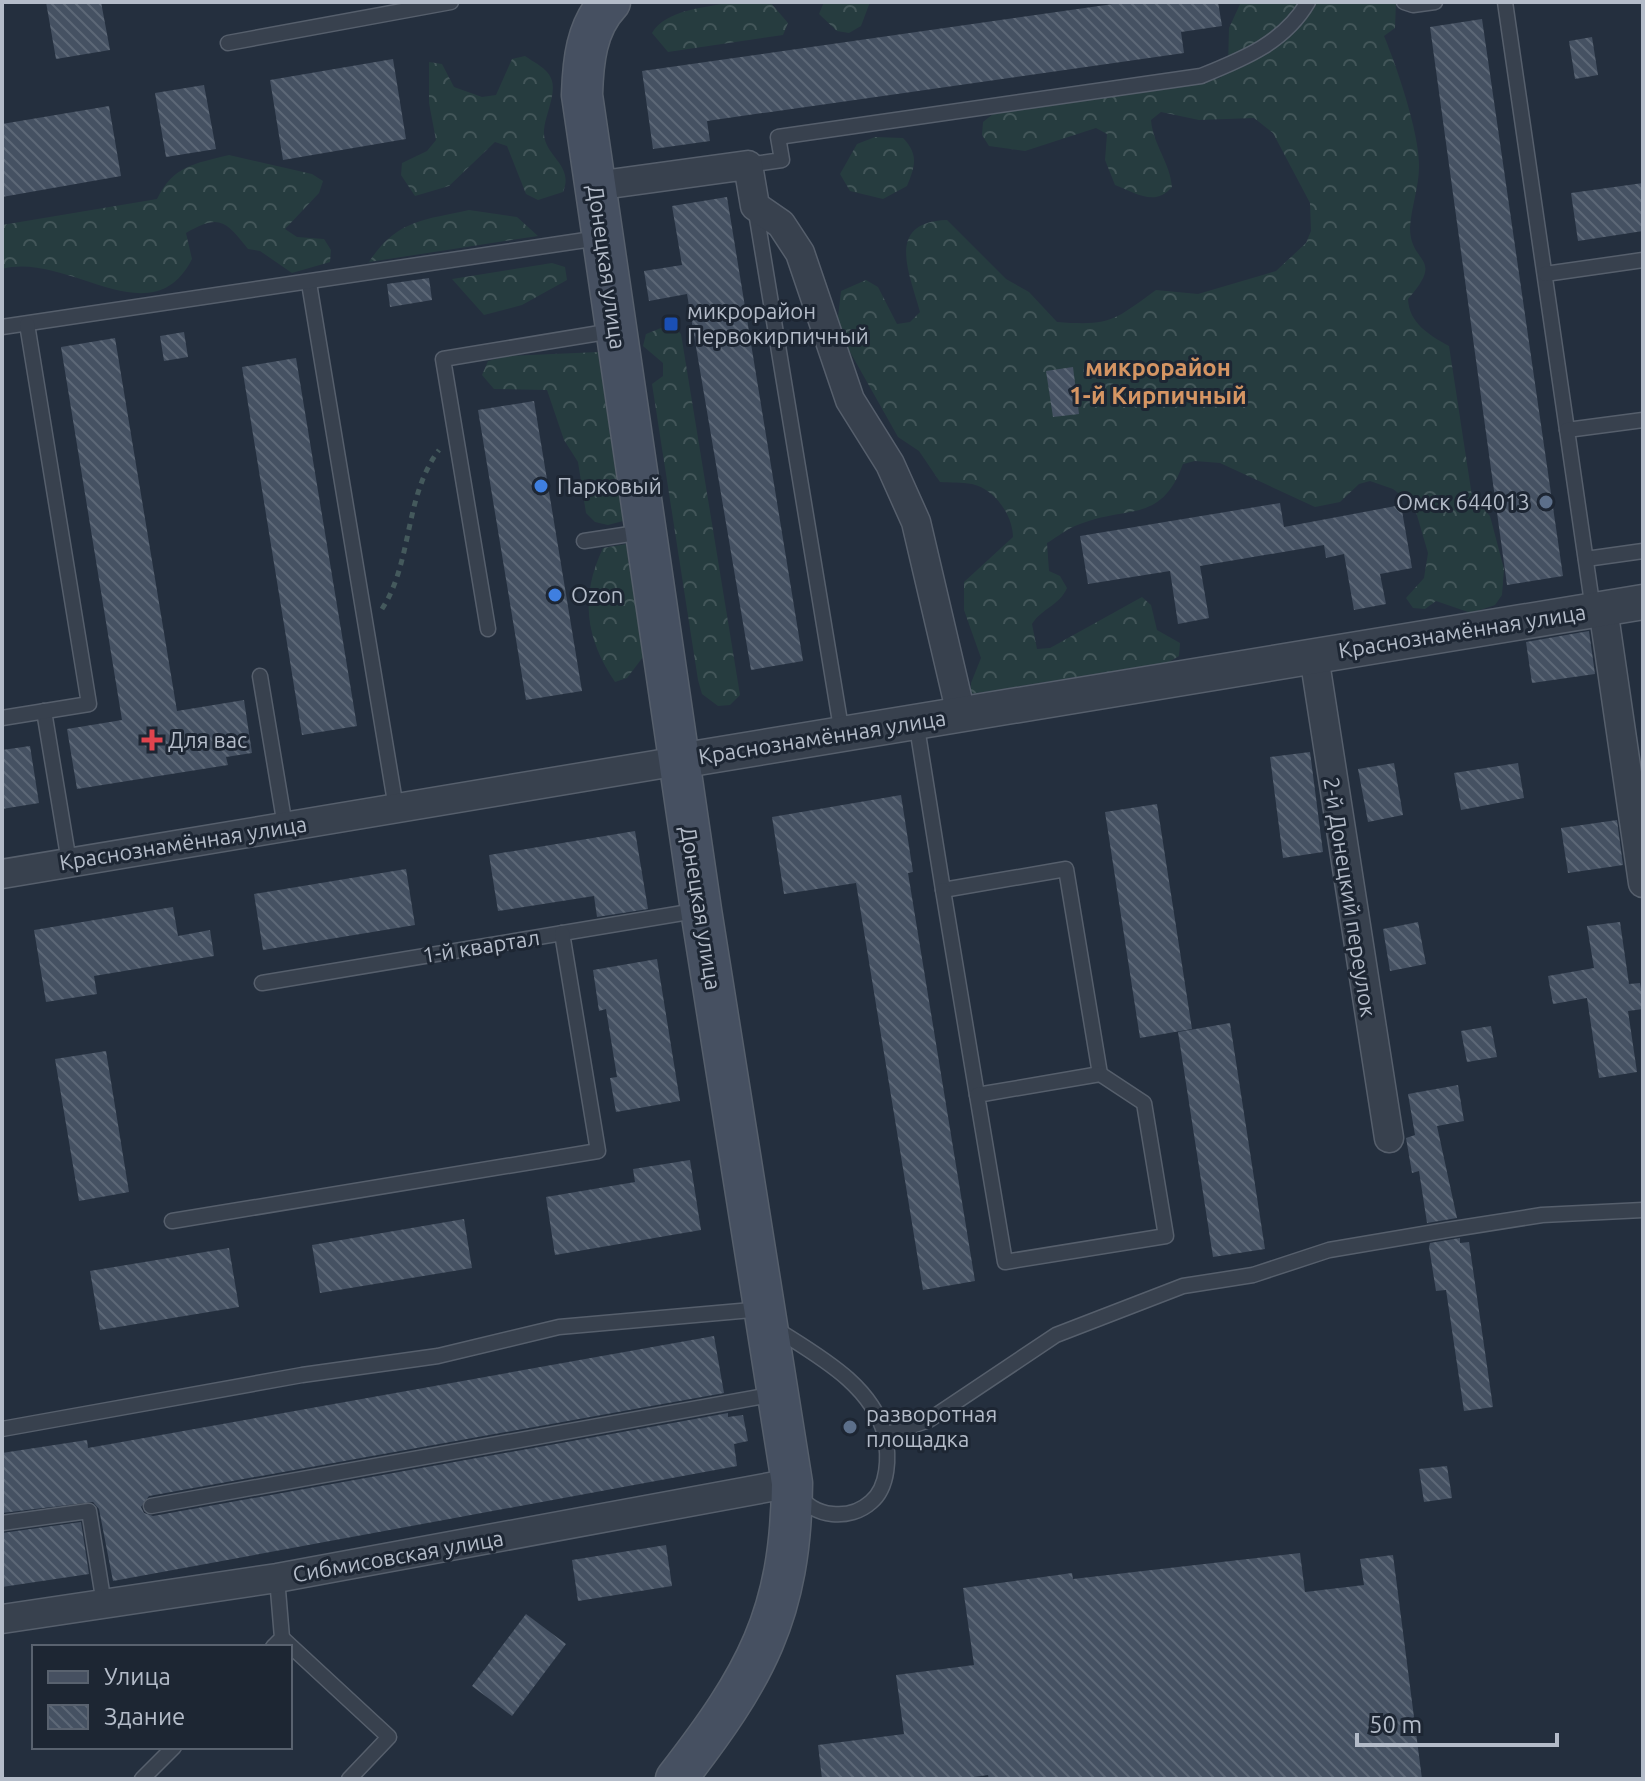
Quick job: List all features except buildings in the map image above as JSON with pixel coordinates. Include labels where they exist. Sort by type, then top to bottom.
[{"type":"main road","name":"Донецкая улица","points":[[605,7],[583,67],[582,95],[701,910],[792,1483],[791,1542],[779,1602],[754,1664],[739,1691],[723,1718],[676,1779]]},
{"type":"street","points":[[595,186],[748,165],[755,206],[781,224],[800,253],[850,400],[890,464],[916,522],[961,714]]},
{"type":"street","name":"Краснознамённая улица","points":[[2,874],[1643,602]]},
{"type":"street","points":[[1598,609],[1643,883]]},
{"type":"street","name":"2-й Донецкий переулок","points":[[1314,656],[1389,1138]]},
{"type":"street","name":"Сибмисовская улица","points":[[2,1619],[277,1578],[792,1483]]},
{"type":"lane","points":[[228,43],[451,2]]},
{"type":"lane","points":[[748,165],[782,160],[778,137],[1201,76],[1259,52],[1301,15],[1308,2]]},
{"type":"lane","points":[[1404,2],[1413,5],[1435,2]]},
{"type":"lane","points":[[1505,2],[1586,559],[1598,609]]},
{"type":"lane","points":[[755,206],[842,734]]},
{"type":"lane","points":[[2,327],[603,237]]},
{"type":"lane","points":[[1545,274],[1643,260]]},
{"type":"lane","points":[[309,283],[396,808]]},
{"type":"lane","points":[[2,718],[89,704],[27,324]]},
{"type":"lane","points":[[488,629],[443,359],[617,331]]},
{"type":"lane","points":[[1567,430],[1643,420]]},
{"type":"lane","points":[[584,541],[646,531]]},
{"type":"lane","points":[[1586,559],[1643,551]]},
{"type":"lane","points":[[260,676],[285,826]]},
{"type":"lane","points":[[44,711],[69,862]]},
{"type":"lane","points":[[916,721],[943,890],[977,1095],[1005,1262],[1166,1236],[1144,1103],[1100,1074],[977,1095]]},
{"type":"lane","points":[[943,890],[1066,869],[1100,1074]]},
{"type":"lane","name":"1-й квартал","points":[[262,983],[701,910]]},
{"type":"lane","points":[[172,1221],[598,1151],[562,933]]},
{"type":"lane","points":[[885,1435],[929,1420],[1056,1335],[1183,1286],[1253,1275],[1329,1250],[1447,1230],[1542,1215],[1643,1210]]},
{"type":"lane","points":[[2,1429],[302,1375],[438,1356],[559,1327],[768,1317],[864,1393],[880,1414],[889,1454],[885,1476],[873,1501],[851,1514],[827,1514],[804,1503],[792,1483]]},
{"type":"lane","points":[[151,1506],[780,1393]]},
{"type":"lane","points":[[2,1523],[89,1511],[104,1604]]},
{"type":"lane","points":[[277,1578],[278,1643]]},
{"type":"lane","points":[[292,1655],[389,1737],[349,1779]]},
{"type":"lane","points":[[142,1779],[172,1749]]},
{"type":"path","points":[[366,628],[384,605],[400,571],[412,513],[431,462],[455,431]]},
{"type":"green space","points":[[732,2],[770,2],[788,23],[783,35],[668,52],[652,33],[658,25],[677,14]]},
{"type":"green space","points":[[824,2],[870,2],[861,26],[849,33],[837,31],[819,14]]},
{"type":"green space","points":[[1241,2],[1396,2],[1395,28],[1384,36],[1416,137],[1419,175],[1410,228],[1411,240],[1425,267],[1419,285],[1408,299],[1409,307],[1421,327],[1449,346],[1472,496],[1490,516],[1504,569],[1502,595],[1495,605],[1471,613],[1436,601],[1425,609],[1413,608],[1406,598],[1424,578],[1428,553],[1414,505],[1393,489],[1370,481],[1359,484],[1340,502],[1315,507],[1220,463],[1195,461],[1183,464],[1174,483],[1153,504],[1080,524],[1047,543],[1049,571],[1060,576],[1067,588],[1060,599],[1032,624],[1037,649],[1050,648],[1142,597],[1151,605],[1157,630],[1180,643],[1179,656],[1169,662],[971,694],[971,683],[981,658],[964,610],[964,582],[1013,537],[1010,521],[1001,504],[988,491],[968,483],[940,482],[919,451],[898,437],[845,343],[838,317],[841,291],[866,280],[878,287],[897,324],[910,322],[920,312],[908,267],[908,240],[915,230],[927,223],[947,220],[1006,279],[1029,292],[1057,322],[1101,322],[1120,315],[1156,290],[1198,294],[1276,271],[1306,243],[1311,231],[1310,203],[1273,133],[1254,118],[1199,120],[1161,112],[1151,120],[1172,187],[1166,193],[1152,197],[1115,185],[1105,160],[1107,134],[1096,128],[1025,151],[989,146],[982,135],[983,122],[993,114],[1220,78],[1228,66],[1229,28]]},
{"type":"green space","points":[[525,56],[545,70],[552,81],[553,93],[544,130],[548,147],[565,174],[563,192],[538,200],[526,194],[507,146],[495,142],[449,186],[415,196],[401,175],[402,163],[427,151],[436,140],[429,103],[429,62],[442,64],[454,87],[482,97],[496,95],[512,59]]},
{"type":"green space","points":[[875,137],[903,138],[913,155],[907,186],[883,199],[850,191],[840,174],[857,144]]},
{"type":"green space","points":[[229,155],[312,174],[323,181],[319,193],[285,229],[297,237],[324,239],[331,250],[330,262],[292,273],[260,251],[248,249],[227,226],[214,222],[186,233],[192,259],[175,282],[154,292],[131,293],[54,271],[27,267],[2,269],[2,225],[157,199],[170,179],[186,168]]},
{"type":"green space","points":[[469,210],[517,217],[538,236],[369,262],[390,238],[412,224]]},
{"type":"green space","points":[[552,263],[565,267],[567,280],[522,305],[484,315],[452,279]]},
{"type":"green space","points":[[671,324],[681,334],[740,695],[730,705],[718,706],[702,694],[698,680],[652,384],[663,376],[663,363],[643,346],[646,334]]},
{"type":"green space","points":[[598,352],[623,521],[608,525],[595,522],[586,513],[578,462],[564,440],[547,390],[494,389],[482,375],[488,361],[508,356]]},
{"type":"green space","points":[[626,544],[643,657],[627,678],[615,682],[597,649],[589,616],[589,600],[591,583],[603,548]]},
{"type":"place","name":"микрорайон Первокирпичный","points":[[671,324]]},
{"type":"place","name":"Парковый","points":[[541,486]]},
{"type":"place","name":"Омск 644013","points":[[1546,502]]},
{"type":"place","name":"Ozon","points":[[555,595]]},
{"type":"place","name":"Для вас","points":[[152,740]]},
{"type":"place","name":"разворотная площадка","points":[[850,1427]]},
{"type":"district","name":"микрорайон 1-й Кирпичный","points":[[1158,382]]}]
